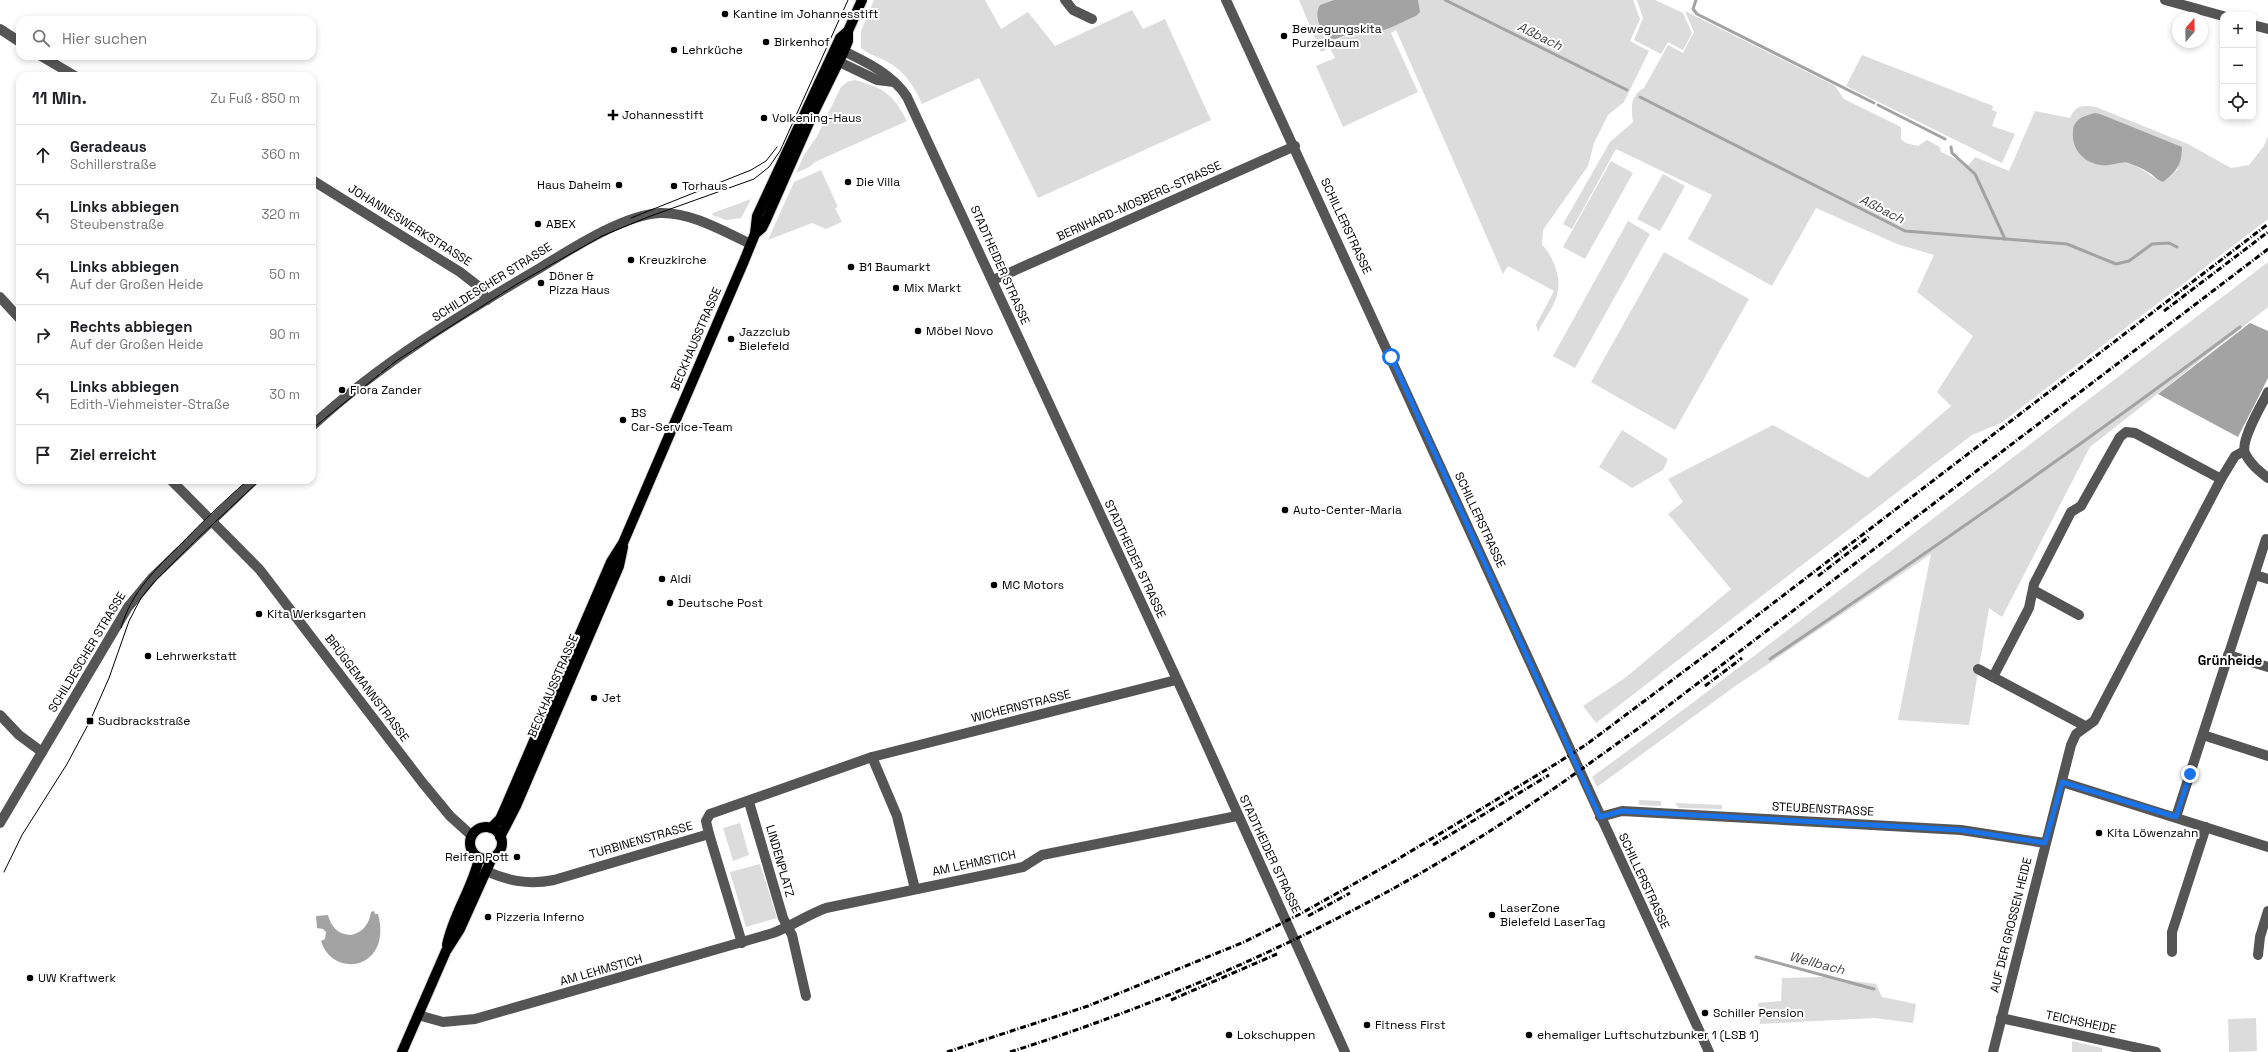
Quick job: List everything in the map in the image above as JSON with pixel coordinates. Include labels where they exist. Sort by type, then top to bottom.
[{"type":"main road","name":"BECKHAUSSTRASSE","points":[[491,828],[500,819],[611,562],[623,543],[751,244],[755,234],[757,216],[840,49],[848,41],[848,31],[862,0]]},
{"type":"main road","name":"BECKHAUSSTRASSE","points":[[500,837],[516,806],[619,566],[623,543]]},
{"type":"main road","points":[[402,1052],[446,951],[460,929],[492,858],[500,850],[500,837],[491,828],[479,828],[472,835],[470,846],[475,855],[479,858],[492,858]]},
{"type":"main road","points":[[446,951],[452,926],[473,879],[479,858]]},
{"type":"street","points":[[1065,0],[1073,10],[1092,19]]},
{"type":"street","name":"SCHILLERSTRASSE","points":[[1226,0],[1295,146],[1600,817],[1709,1052]]},
{"type":"street","points":[[2165,0],[2220,15]]},
{"type":"street","points":[[2256,26],[2268,29]]},
{"type":"street","points":[[0,29],[16,39]]},
{"type":"street","name":"STADTHEIDER STRASSE","points":[[840,49],[879,69],[894,82],[907,97],[1176,680],[1237,816],[1301,951],[1345,1052]]},
{"type":"street","points":[[48,60],[68,72]]},
{"type":"street","points":[[835,60],[877,80],[894,82]]},
{"type":"street","name":"BERNHARD-MOSBERG-STRASSE","points":[[992,280],[1295,146]]},
{"type":"street","name":"JOHANNESWERKSTRASSE","points":[[316,182],[464,275],[478,286],[488,300]]},
{"type":"street","name":"SCHILDESCHER STRASSE","points":[[316,423],[395,359],[488,300],[595,237],[647,215],[664,214],[683,216],[751,244]]},
{"type":"street","points":[[1,299],[16,315]]},
{"type":"street","points":[[2268,392],[2246,437],[2244,451],[2253,466],[2268,478]]},
{"type":"street","points":[[1993,677],[2029,608],[2034,584],[2071,512],[2081,506],[2120,437],[2126,432],[2135,433],[2221,479]]},
{"type":"street","name":"AUF DER GROSSEN HEIDE","points":[[1993,1052],[2071,745],[2076,734],[2085,726],[2094,721],[2221,479],[2235,456],[2244,451]]},
{"type":"street","name":"BRÜGGEMANNSTRASSE","points":[[175,484],[260,570],[422,782],[454,820],[472,835]]},
{"type":"street","name":"SCHILDESCHER STRASSE","points":[[0,823],[128,607],[145,586],[210,520],[250,484]]},
{"type":"street","points":[[2176,817],[2266,540]]},
{"type":"street","points":[[2255,575],[2268,579]]},
{"type":"street","points":[[2033,590],[2079,615]]},
{"type":"street","points":[[2228,655],[2268,667]]},
{"type":"street","points":[[1978,669],[2085,726]]},
{"type":"street","name":"WICHERNSTRASSE","points":[[872,757],[1176,680]]},
{"type":"street","points":[[0,715],[19,735],[42,752]]},
{"type":"street","points":[[2203,735],[2268,756]]},
{"type":"street","points":[[872,757],[897,816],[915,889]]},
{"type":"street","name":"TURBINENSTRASSE","points":[[486,871],[520,882],[543,882],[709,834],[706,822],[710,814],[749,802],[872,757]]},
{"type":"street","points":[[2062,782],[2176,817],[2268,848]]},
{"type":"street","name":"LINDENPLATZ","points":[[749,802],[783,918],[789,927]]},
{"type":"street","name":"STEUBENSTRASSE","points":[[1600,817],[1622,811],[1927,828],[1980,832],[2045,843]]},
{"type":"street","name":"AM LEHMSTICH","points":[[418,1015],[443,1022],[475,1019],[742,943],[789,927],[806,915],[826,908],[1023,867],[1042,855],[1237,816]]},
{"type":"street","points":[[2172,952],[2172,932],[2206,827]]},
{"type":"street","points":[[709,834],[742,943]]},
{"type":"street","points":[[2258,955],[2260,937],[2268,911]]},
{"type":"street","points":[[789,927],[792,934],[806,996]]},
{"type":"street","name":"TEICHSHEIDE","points":[[2001,1018],[2156,1052]]},
{"type":"shaded area","points":[[874,0],[985,0],[1001,29],[1028,12],[1055,46],[1132,10],[1143,29],[1165,19],[1211,120],[1038,198],[979,78],[922,104],[907,78],[897,68],[861,48],[861,31]]},
{"type":"shaded area","points":[[1299,0],[1334,0],[1332,1],[1338,39],[1352,33],[1361,32],[1372,34],[1416,16],[1419,6],[1418,0],[1633,0],[1640,19],[1630,41],[1649,51],[1624,102],[1608,115],[1594,143],[1588,166],[1543,230],[1542,245],[1550,255],[1555,266],[1558,276],[1558,285],[1555,301],[1538,332],[1536,325],[1554,291],[1508,266],[1503,274],[1396,30],[1391,33],[1418,92],[1343,127],[1316,66],[1335,58],[1330,48],[1321,52]]},
{"type":"shaded area","points":[[1334,0],[1418,0],[1420,12],[1416,16],[1379,32],[1369,34],[1355,32],[1332,39],[1324,33],[1320,26],[1317,12],[1320,5]]},
{"type":"shaded area","points":[[1637,0],[1655,0],[1683,13],[1692,33],[1683,50],[1668,42],[1661,54],[1634,40],[1643,18]]},
{"type":"shaded area","points":[[1685,11],[1835,86],[1844,99],[1901,127],[1901,139],[1906,143],[1918,146],[1927,140],[1940,147],[1941,152],[1969,165],[1975,157],[2009,171],[2035,111],[2070,118],[2077,108],[2083,106],[2096,107],[2188,144],[2231,168],[2249,165],[2264,146],[2268,136],[2268,219],[2001,423],[1972,435],[1596,723],[1583,706],[1625,678],[1731,589],[1668,514],[1683,502],[1668,479],[1773,425],[1868,478],[1951,406],[1937,392],[1973,336],[1917,292],[1934,255],[1897,244],[1816,208],[1772,286],[1688,239],[1712,195],[1616,149],[1572,229],[1563,224],[1610,142],[1633,122],[1632,103],[1634,98],[1639,91],[1644,88],[1668,45],[1683,53],[1694,32]],"holes":[[[2182,152],[2177,170],[2163,182],[2131,164],[2091,163]]]},
{"type":"shaded area","points":[[1862,55],[1993,106],[1992,110],[1997,112],[1992,126],[2015,134],[2002,163],[1846,86]]},
{"type":"shaded area","points":[[855,80],[881,89],[887,93],[897,104],[907,121],[815,162],[811,166],[796,173],[804,155],[816,138],[841,87],[847,82]]},
{"type":"shaded area","points":[[2095,113],[2182,147],[2181,159],[2175,171],[2163,182],[2143,169],[2128,163],[2107,165],[2095,164],[2084,158],[2076,149],[2073,131],[2075,123],[2078,120]]},
{"type":"shaded area","points":[[1611,161],[1633,173],[1585,259],[1563,247]]},
{"type":"shaded area","points":[[821,170],[838,207],[835,208],[842,222],[826,229],[812,223],[768,240],[794,182]]},
{"type":"shaded area","points":[[1663,174],[1685,186],[1660,231],[1637,219]]},
{"type":"shaded area","points":[[751,199],[741,218],[726,220],[712,215],[713,213]]},
{"type":"shaded area","points":[[1628,221],[1650,234],[1575,368],[1553,356]]},
{"type":"shaded area","points":[[1664,252],[1749,299],[1675,430],[1591,382]]},
{"type":"shaded area","points":[[2268,262],[2268,307],[2090,447],[2002,617],[1989,608],[1969,725],[1898,720],[1931,554],[1734,687],[1597,787],[1592,777],[1695,701]]},
{"type":"shaded area","points":[[2250,323],[2268,331],[2268,378],[2238,437],[2158,394]]},
{"type":"shaded area","points":[[1622,430],[1668,459],[1663,470],[1632,488],[1599,467]]},
{"type":"shaded area","points":[[1639,800],[1661,801],[1661,806],[1639,805]]},
{"type":"shaded area","points":[[1675,803],[1722,805],[1722,809],[1679,808]]},
{"type":"shaded area","points":[[740,823],[749,855],[733,861],[723,828]]},
{"type":"shaded area","points":[[760,864],[777,918],[746,927],[730,872]]},
{"type":"shaded area","points":[[374,911],[375,914],[378,914],[380,933],[377,947],[370,957],[360,963],[348,964],[337,961],[328,953],[321,941],[325,939],[326,932],[323,929],[317,928],[316,916],[328,915],[331,923],[336,929],[342,933],[350,935],[355,934],[365,927],[371,912]]},
{"type":"shaded area","points":[[1824,977],[1876,984],[1882,997],[1916,1004],[1913,1023],[1875,1018],[1760,1024],[1758,1003],[1781,1001],[1782,978]]},
{"type":"shaded area","points":[[2256,1018],[2257,1051],[2229,1052],[2228,1019]]},
{"type":"shaded area","points":[[2072,1041],[2102,1048],[2102,1052],[2072,1052]]},
{"type":"waterway","name":"Aßbach","points":[[1445,0],[1627,90]]},
{"type":"waterway","points":[[1696,0],[1693,9],[1697,14],[1874,103]]},
{"type":"waterway","name":"Aßbach","points":[[1640,97],[1905,231],[2067,244],[2116,264],[2129,261],[2152,244],[2169,243],[2177,247]]},
{"type":"waterway","points":[[1878,105],[1945,139]]},
{"type":"waterway","points":[[1951,147],[1952,153],[1975,174],[2005,239]]},
{"type":"waterway","points":[[1770,659],[2007,496],[2240,327]]},
{"type":"waterway","name":"Wellbach","points":[[1756,957],[1874,989]]},
{"type":"tram line","points":[[316,426],[396,361],[517,284],[602,236],[648,217],[754,179],[769,167],[780,151],[848,0]]},
{"type":"tram line","points":[[631,218],[751,170],[766,161],[777,147]]},
{"type":"tram line","points":[[121,628],[131,603],[154,572],[206,519],[244,484]]},
{"type":"tram line","points":[[4,872],[22,835],[67,764],[90,721],[109,678],[129,621],[141,598],[154,582],[197,539],[256,484]]},
{"type":"railway","points":[[947,1052],[1088,1006],[1244,942],[1300,914],[1393,862],[1559,762],[1587,744],[1699,660],[2268,224]]},
{"type":"railway","points":[[2164,311],[2268,232]]},
{"type":"railway","points":[[1010,1052],[1134,1008],[1196,984],[1257,957],[1317,929],[1376,898],[1433,866],[1490,831],[1586,766],[1643,725],[2268,249]]},
{"type":"railway","points":[[1818,576],[1870,536]]},
{"type":"railway","points":[[1705,686],[1742,658]]},
{"type":"railway","points":[[1433,845],[1549,775]]},
{"type":"railway","points":[[1308,916],[1350,893]]},
{"type":"railway","points":[[1171,1000],[1277,954]]},
{"type":"place","name":"Kantine im Johannesstift","points":[[725,14]]},
{"type":"place","name":"Bewegungskita Purzelbaum","points":[[1284,36]]},
{"type":"place","name":"Birkenhof","points":[[766,42]]},
{"type":"place","name":"Lehrküche","points":[[674,50]]},
{"type":"place","name":"Johannesstift","points":[[613,115]]},
{"type":"place","name":"Volkening-Haus","points":[[764,118]]},
{"type":"place","name":"Die Villa","points":[[848,182]]},
{"type":"place","name":"Haus Daheim","points":[[619,185]]},
{"type":"place","name":"Torhaus","points":[[674,186]]},
{"type":"place","name":"ABEX","points":[[538,224]]},
{"type":"place","name":"Kreuzkirche","points":[[631,260]]},
{"type":"place","name":"B1 Baumarkt","points":[[851,267]]},
{"type":"place","name":"Döner & Pizza Haus","points":[[541,283]]},
{"type":"place","name":"Mix Markt","points":[[896,288]]},
{"type":"place","name":"Möbel Novo","points":[[918,331]]},
{"type":"place","name":"Jazzclub Bielefeld","points":[[731,339]]},
{"type":"place","name":"Flora Zander","points":[[342,390]]},
{"type":"place","name":"BS Car-Service-Team","points":[[623,420]]},
{"type":"place","name":"Auto-Center-Maria","points":[[1285,510]]},
{"type":"place","name":"Aldi","points":[[662,579]]},
{"type":"place","name":"MC Motors","points":[[994,585]]},
{"type":"place","name":"Deutsche Post","points":[[670,603]]},
{"type":"place","name":"Kita Werksgarten","points":[[259,614]]},
{"type":"place","name":"Lehrwerkstatt","points":[[148,656]]},
{"type":"place","name":"Jet","points":[[594,698]]},
{"type":"place","name":"Sudbrackstraße","points":[[90,721]]},
{"type":"place","name":"Kita Löwenzahn","points":[[2099,833]]},
{"type":"place","name":"Reifen Pott","points":[[517,857]]},
{"type":"place","name":"LaserZone Bielefeld LaserTag","points":[[1492,915]]},
{"type":"place","name":"Pizzeria Inferno","points":[[488,917]]},
{"type":"place","name":"UW Kraftwerk","points":[[30,978]]},
{"type":"place","name":"Schiller Pension","points":[[1705,1013]]},
{"type":"place","name":"Fitness First","points":[[1367,1025]]},
{"type":"place","name":"Lokschuppen","points":[[1229,1035]]},
{"type":"place","name":"ehemaliger Luftschutzbunker 1 (LSB 1)","points":[[1529,1035]]},
{"type":"district","name":"Grünheide","points":[[2230,660]]},
{"type":"route","points":[[1391,357],[1482,554],[1600,817],[1622,811],[1876,825],[1980,832],[2045,843],[2062,782],[2176,817],[2190,774]]}]
